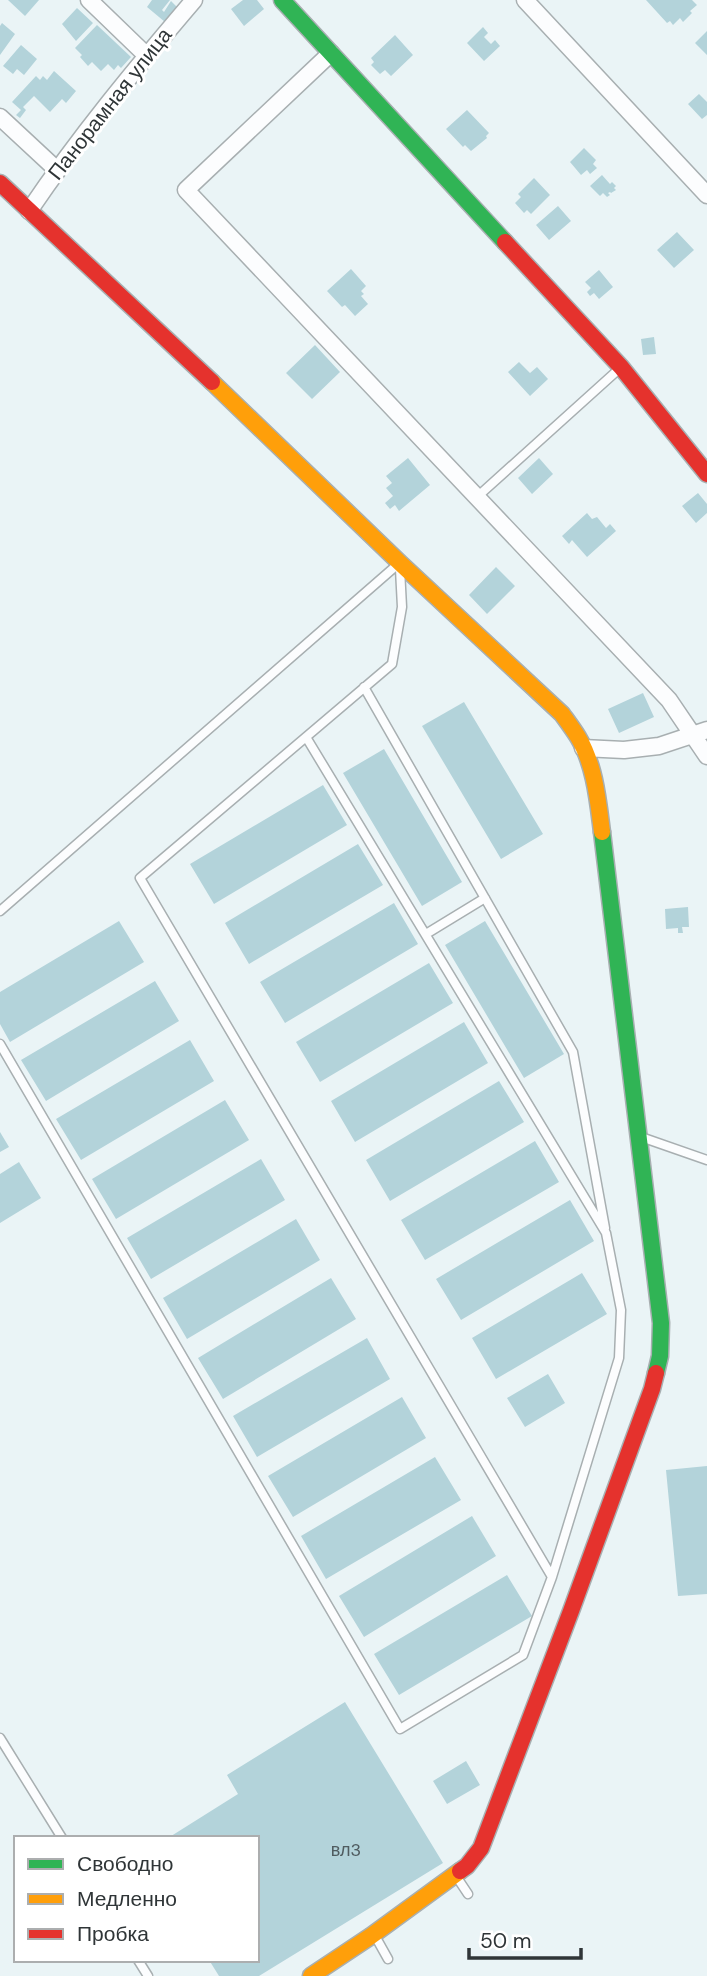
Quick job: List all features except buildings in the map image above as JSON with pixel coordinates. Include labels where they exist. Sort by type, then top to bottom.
[{"type":"street","points":[[89,0],[146,55]]},
{"type":"street","name":"Панорамная улица","points":[[29,211],[57,170],[146,55],[194,0]]},
{"type":"street","points":[[282,0],[621,367],[707,474]]},
{"type":"street","points":[[525,0],[707,195]]},
{"type":"street","points":[[331,53],[186,190],[701,733],[707,757]]},
{"type":"street","points":[[2,122],[57,170]]},
{"type":"street","points":[[0,183],[562,714],[579,738],[589,762],[597,795],[661,1323],[660,1356],[652,1389],[481,1848],[467,1866],[311,1976]]},
{"type":"street","points":[[583,748],[624,750],[659,746],[701,733]]},
{"type":"lane","points":[[477,497],[621,367]]},
{"type":"lane","points":[[400,563],[402,607],[392,664],[140,878],[552,1577]]},
{"type":"lane","points":[[0,911],[400,563]]},
{"type":"lane","points":[[0,1044],[400,1729],[523,1656],[552,1577],[619,1358],[621,1310],[573,1052],[364,687]]},
{"type":"lane","points":[[306,737],[606,1233]]},
{"type":"lane","points":[[426,934],[485,898]]},
{"type":"lane","points":[[638,1136],[707,1160]]},
{"type":"lane","points":[[0,1738],[61,1836]]},
{"type":"lane","points":[[455,1874],[468,1894]]},
{"type":"lane","points":[[374,1934],[388,1959]]},
{"type":"traffic: fast","points":[[282,0],[505,242]]},
{"type":"traffic: fast","points":[[602,832],[661,1323],[660,1356],[656,1373]]},
{"type":"traffic: slow","points":[[212,382],[562,714],[578,737],[588,759],[595,783],[602,832]]},
{"type":"traffic: slow","points":[[311,1976],[460,1871]]},
{"type":"traffic: jam","points":[[0,183],[212,382]]},
{"type":"traffic: jam","points":[[505,242],[621,367],[707,474]]},
{"type":"traffic: jam","points":[[460,1871],[481,1848],[571,1611],[656,1373]]}]
